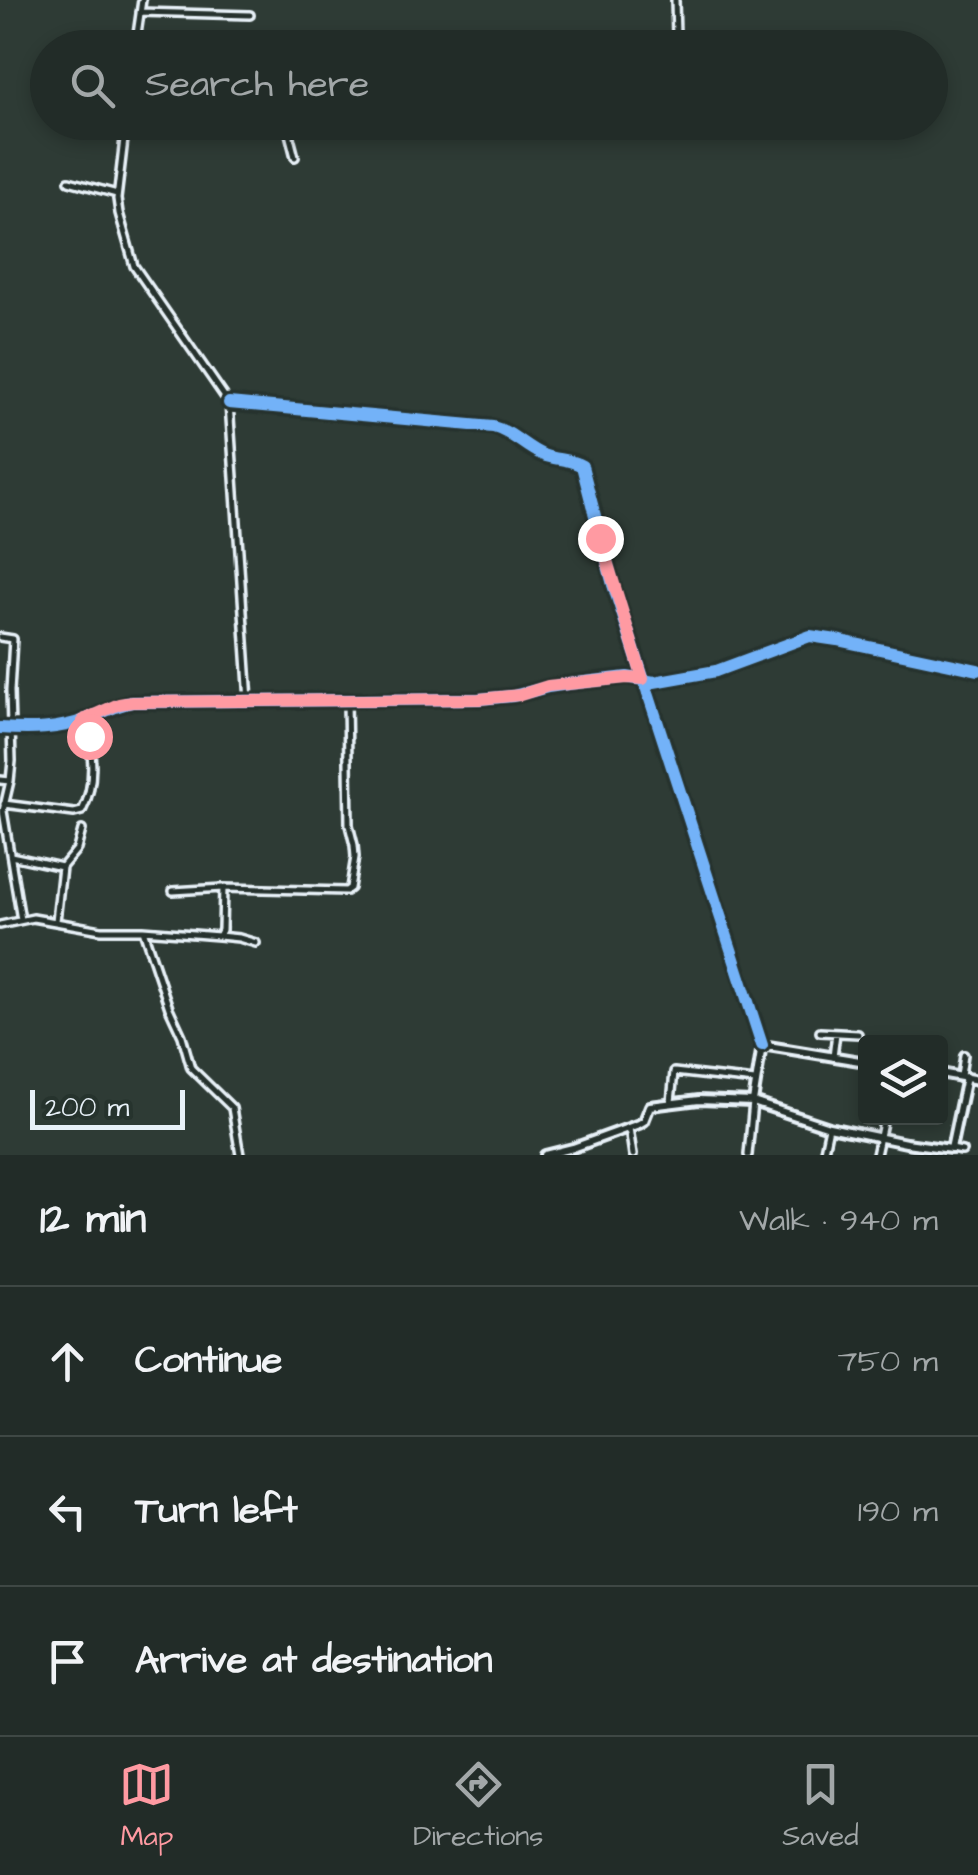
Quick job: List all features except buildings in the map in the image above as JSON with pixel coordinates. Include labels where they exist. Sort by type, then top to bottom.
[{"type":"street","points":[[138,30],[142,0]]},
{"type":"street","points":[[675,0],[676,30]]},
{"type":"street","points":[[140,12],[250,15]]},
{"type":"street","points":[[124,140],[118,213],[137,272],[230,404],[250,701]]},
{"type":"street","points":[[291,140],[296,157]]},
{"type":"street","points":[[69,182],[117,194]]},
{"type":"street","points":[[230,404],[493,427],[540,453],[582,466],[643,679],[762,1046],[754,1081],[748,1155]]},
{"type":"street","points":[[0,636],[14,638],[10,669],[12,761],[4,822],[22,920]]},
{"type":"street","points":[[0,728],[58,728],[132,702],[506,698],[548,686],[627,678],[654,682],[716,671],[810,636],[978,670]]},
{"type":"street","points":[[173,891],[350,888],[355,857],[349,825],[347,700]]},
{"type":"street","points":[[4,804],[82,811],[91,776],[91,749],[83,720]]},
{"type":"street","points":[[0,780],[10,781]]},
{"type":"street","points":[[56,921],[62,867],[78,849],[82,830]]},
{"type":"street","points":[[11,856],[62,867]]},
{"type":"street","points":[[218,936],[222,930],[222,888]]},
{"type":"street","points":[[0,925],[34,918],[96,930],[218,936],[256,943]]},
{"type":"street","points":[[143,930],[191,1068],[232,1108],[240,1155]]},
{"type":"street","points":[[820,1032],[858,1034]]},
{"type":"street","points":[[833,1056],[836,1033]]},
{"type":"street","points":[[762,1046],[858,1061]]},
{"type":"street","points":[[951,1149],[964,1055]]},
{"type":"street","points":[[672,1102],[674,1072],[754,1081]]},
{"type":"street","points":[[948,1074],[978,1080]]},
{"type":"street","points":[[545,1155],[644,1121],[650,1106],[716,1100],[753,1102],[829,1127],[962,1152]]},
{"type":"street","points":[[876,1155],[883,1125]]},
{"type":"street","points":[[823,1155],[829,1127]]},
{"type":"street","points":[[629,1128],[634,1155]]},
{"type":"cycle path","points":[[229,403],[493,427],[543,455],[582,466],[613,585],[762,1045]]},
{"type":"cycle path","points":[[0,728],[66,725],[132,702],[479,699],[627,677],[654,682],[716,671],[810,636],[978,670]]},
{"type":"route","points":[[89,736],[83,720],[132,702],[506,698],[548,686],[643,679],[600,538]]}]
